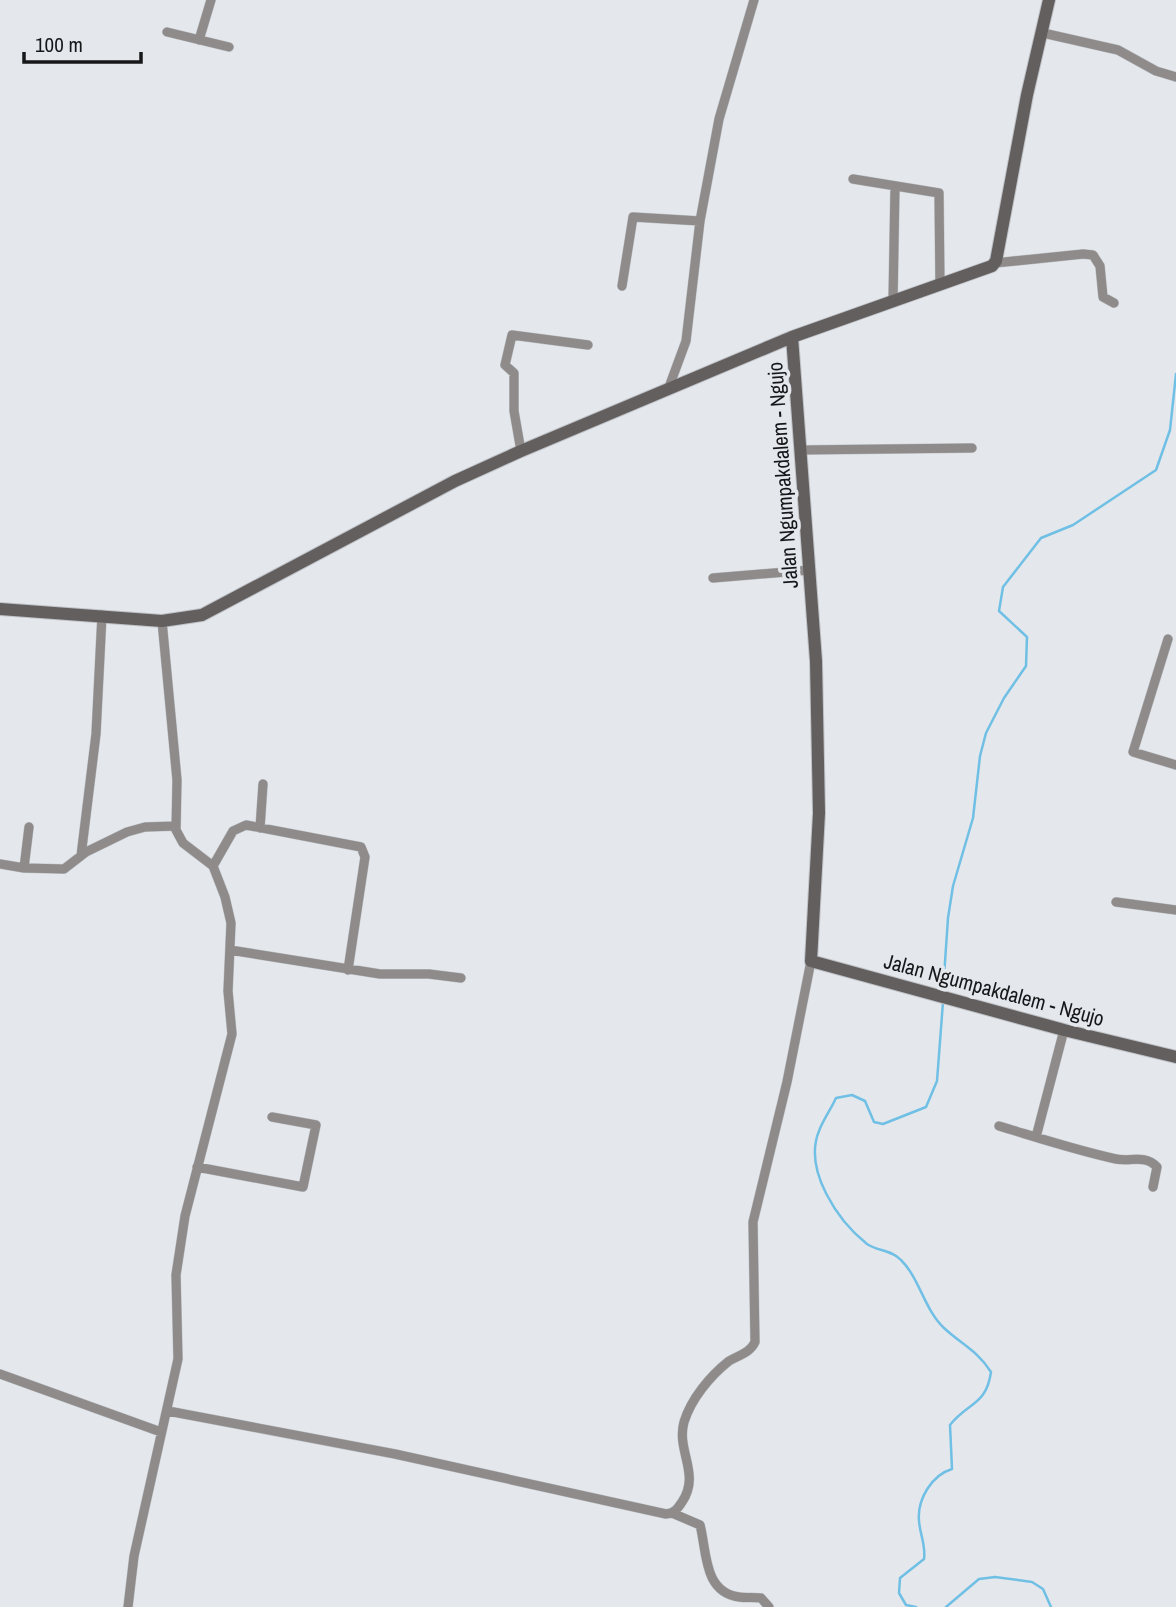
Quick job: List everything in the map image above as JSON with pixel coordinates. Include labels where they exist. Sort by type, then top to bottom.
[{"type":"street","points":[[199,40],[211,0]]},
{"type":"street","points":[[669,387],[686,341],[700,221],[719,119],[754,0]]},
{"type":"street","points":[[995,264],[1027,95],[1049,0]]},
{"type":"street","points":[[167,32],[229,47]]},
{"type":"street","points":[[1042,33],[1118,50],[1156,71],[1176,76]]},
{"type":"street","points":[[853,179],[936,192],[942,197],[940,285]]},
{"type":"street","points":[[893,301],[895,187]]},
{"type":"street","points":[[622,286],[633,217],[700,221]]},
{"type":"street","points":[[792,337],[985,271],[995,264],[1083,254],[1093,256],[1100,266],[1103,298],[1114,303]]},
{"type":"street","points":[[521,452],[513,411],[514,373],[505,365],[512,335],[588,345]]},
{"type":"street","name":"Jalan Ngumpakdalem - Ngujo","points":[[0,609],[162,621],[212,611],[455,481],[669,387],[792,337],[810,570],[819,813],[811,961],[1064,1030],[1176,1057]]},
{"type":"street","points":[[802,450],[972,448]]},
{"type":"street","points":[[713,578],[810,570]]},
{"type":"street","points":[[81,856],[96,734],[102,615]]},
{"type":"street","points":[[128,1607],[134,1556],[178,1359],[176,1275],[197,1167],[232,1034],[231,923],[213,866],[177,836],[177,780],[162,621]]},
{"type":"street","points":[[1168,639],[1133,752],[1176,765]]},
{"type":"street","points":[[260,828],[263,784]]},
{"type":"street","points":[[0,864],[62,869],[81,856],[137,828],[176,826]]},
{"type":"street","points":[[24,868],[29,827]]},
{"type":"street","points":[[213,866],[239,827],[260,828],[355,845],[364,851],[348,970]]},
{"type":"street","points":[[1116,902],[1176,910]]},
{"type":"street","points":[[230,950],[348,970],[461,978]]},
{"type":"street","points":[[672,1513],[685,1497],[692,1479],[683,1428],[689,1409],[713,1376],[731,1360],[751,1350],[755,1342],[753,1222],[788,1082],[811,961]]},
{"type":"street","points":[[1036,1137],[1064,1030]]},
{"type":"street","points":[[197,1167],[303,1187],[316,1125],[272,1117]]},
{"type":"street","points":[[999,1126],[1058,1147],[1123,1160],[1148,1160],[1157,1167],[1153,1188]]},
{"type":"street","points":[[0,1374],[161,1433]]},
{"type":"street","points":[[167,1411],[395,1454],[544,1489],[672,1513],[700,1525],[708,1572],[715,1582],[737,1597],[761,1598],[769,1607]]},
{"type":"waterway","points":[[943,991],[953,886],[973,818],[980,756],[986,733],[1004,698],[1026,666],[1027,637],[999,611],[1003,587],[1041,538],[1073,525],[1156,470],[1170,430],[1176,374]]},
{"type":"waterway","points":[[916,1607],[906,1605],[899,1593],[900,1578],[924,1559],[919,1521],[920,1504],[932,1482],[952,1469],[950,1425],[981,1398],[991,1372],[975,1353],[937,1320],[901,1260],[867,1244],[845,1222],[826,1194],[816,1162],[815,1146],[821,1127],[836,1098],[852,1095],[865,1101],[874,1122],[883,1124],[926,1107],[937,1081],[943,1002]]},
{"type":"waterway","points":[[946,1607],[979,1579],[995,1577],[1032,1582],[1043,1589],[1051,1607]]}]
